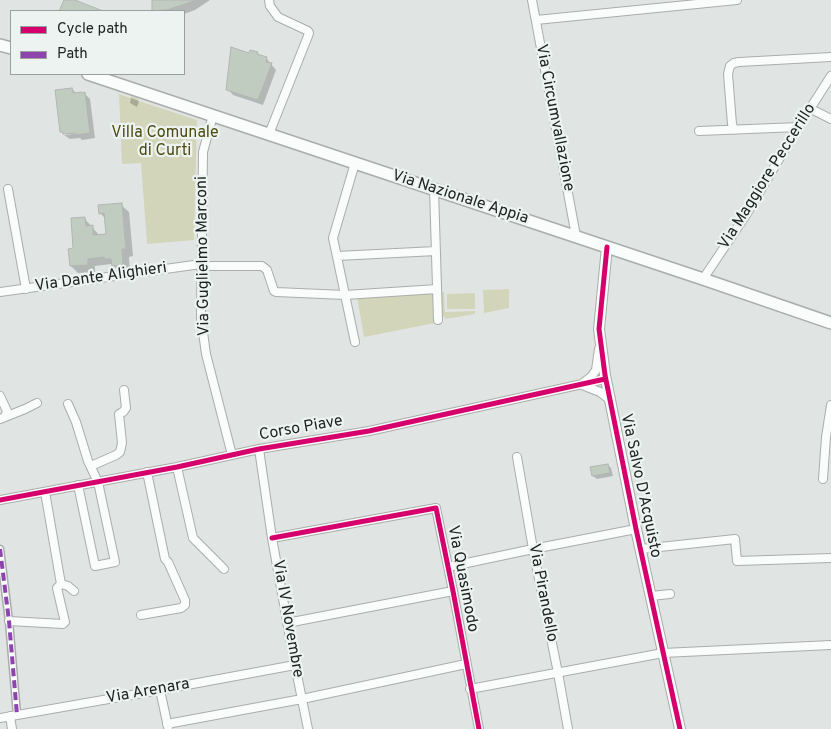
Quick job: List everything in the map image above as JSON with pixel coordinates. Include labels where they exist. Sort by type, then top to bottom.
[{"type":"main road","name":"Via Nazionale Appia","points":[[91,75],[831,323]]},
{"type":"street","points":[[269,0],[270,6],[278,17],[308,30],[309,34],[269,134]]},
{"type":"street","name":"Via Circumvallazione","points":[[532,0],[576,236]]},
{"type":"street","points":[[536,20],[737,0]]},
{"type":"street","points":[[734,130],[728,69],[730,66],[739,62],[831,57]]},
{"type":"street","name":"Via Maggiore Peccerillo","points":[[703,279],[746,215],[831,77]]},
{"type":"street","points":[[810,109],[831,119]]},
{"type":"street","name":"Via Guglielmo Marconi","points":[[212,115],[203,152],[201,318],[206,354],[232,455]]},
{"type":"street","points":[[699,131],[799,127]]},
{"type":"street","points":[[355,163],[333,238],[356,342]]},
{"type":"street","points":[[8,189],[26,288]]},
{"type":"street","points":[[434,189],[438,320]]},
{"type":"street","name":"Via Salvo D'Acquisto","points":[[607,247],[599,329],[605,379],[680,729]]},
{"type":"street","points":[[337,256],[436,250]]},
{"type":"street","name":"Via Dante Alighieri","points":[[0,292],[201,265],[262,266],[268,270],[274,291],[345,295]]},
{"type":"street","points":[[345,295],[437,289]]},
{"type":"street","points":[[580,385],[591,377],[596,370],[600,340]]},
{"type":"street","name":"Corso Piave","points":[[0,500],[177,467],[259,449],[369,430],[605,379]]},
{"type":"street","points":[[580,385],[600,392],[609,400]]},
{"type":"street","points":[[91,466],[120,452],[122,443],[119,414],[126,408],[124,390]]},
{"type":"street","points":[[0,396],[7,411],[3,418]]},
{"type":"street","points":[[3,418],[37,403]]},
{"type":"street","points":[[68,404],[98,482],[115,562],[94,566],[78,485]]},
{"type":"street","points":[[823,479],[826,437],[831,405]]},
{"type":"street","name":"Via IV Novembre","points":[[259,449],[272,538],[308,729]]},
{"type":"street","name":"Via Pirandello","points":[[517,457],[568,729]]},
{"type":"street","points":[[177,467],[193,538],[224,569]]},
{"type":"street","points":[[141,615],[181,608],[185,605],[185,600],[165,559],[147,472]]},
{"type":"street","points":[[45,492],[61,584]]},
{"type":"street","name":"Via Quasimodo","points":[[272,538],[436,508],[479,729]]},
{"type":"street","points":[[448,567],[636,529]]},
{"type":"street","points":[[641,549],[735,539],[736,561],[831,558]]},
{"type":"street","points":[[0,549],[9,621],[12,729]]},
{"type":"street","points":[[61,584],[68,586],[74,591]]},
{"type":"street","points":[[9,621],[63,624],[65,620],[57,588],[61,584]]},
{"type":"street","points":[[287,623],[453,591]]},
{"type":"street","points":[[651,596],[670,594]]},
{"type":"street","points":[[470,689],[663,653],[831,645]]},
{"type":"street","points":[[160,690],[168,726],[466,664]]},
{"type":"street","name":"Via Arenara","points":[[0,718],[295,665]]},
{"type":"green space","name":"Villa Comunale di Curti","points":[[119,94],[130,98],[131,96],[139,99],[138,101],[197,120],[194,240],[147,244],[141,163],[122,164]]},
{"type":"green space","points":[[509,289],[509,308],[484,313],[483,290]]},
{"type":"green space","points":[[441,292],[444,292],[445,312],[475,311],[475,314],[446,319],[442,315]]},
{"type":"green space","points":[[433,293],[435,323],[364,337],[357,297]]},
{"type":"green space","points":[[475,293],[475,309],[447,309],[447,294]]},
{"type":"building","points":[[64,0],[75,0],[100,10],[59,10]]},
{"type":"building","points":[[152,0],[194,0],[167,10],[152,10]]},
{"type":"building","points":[[231,47],[249,53],[250,50],[258,52],[257,54],[267,57],[266,62],[272,63],[258,100],[226,90]]},
{"type":"building","points":[[72,88],[73,93],[85,92],[90,133],[75,135],[75,133],[63,134],[63,132],[60,132],[55,90]]},
{"type":"building","points":[[122,203],[126,249],[122,249],[123,265],[112,266],[111,259],[105,259],[104,257],[88,259],[88,265],[70,266],[68,249],[73,248],[71,218],[85,217],[86,226],[93,225],[93,235],[106,234],[104,213],[99,214],[98,205]]},
{"type":"building","points":[[608,464],[610,473],[592,476],[590,467]]},
{"type":"marked path","points":[[0,549],[9,621],[17,715]]},
{"type":"cycle path","points":[[607,247],[599,329],[605,375],[636,529],[680,729]]},
{"type":"cycle path","points":[[0,500],[177,467],[259,449],[369,431],[605,379]]},
{"type":"cycle path","points":[[272,538],[436,508],[479,729]]}]
